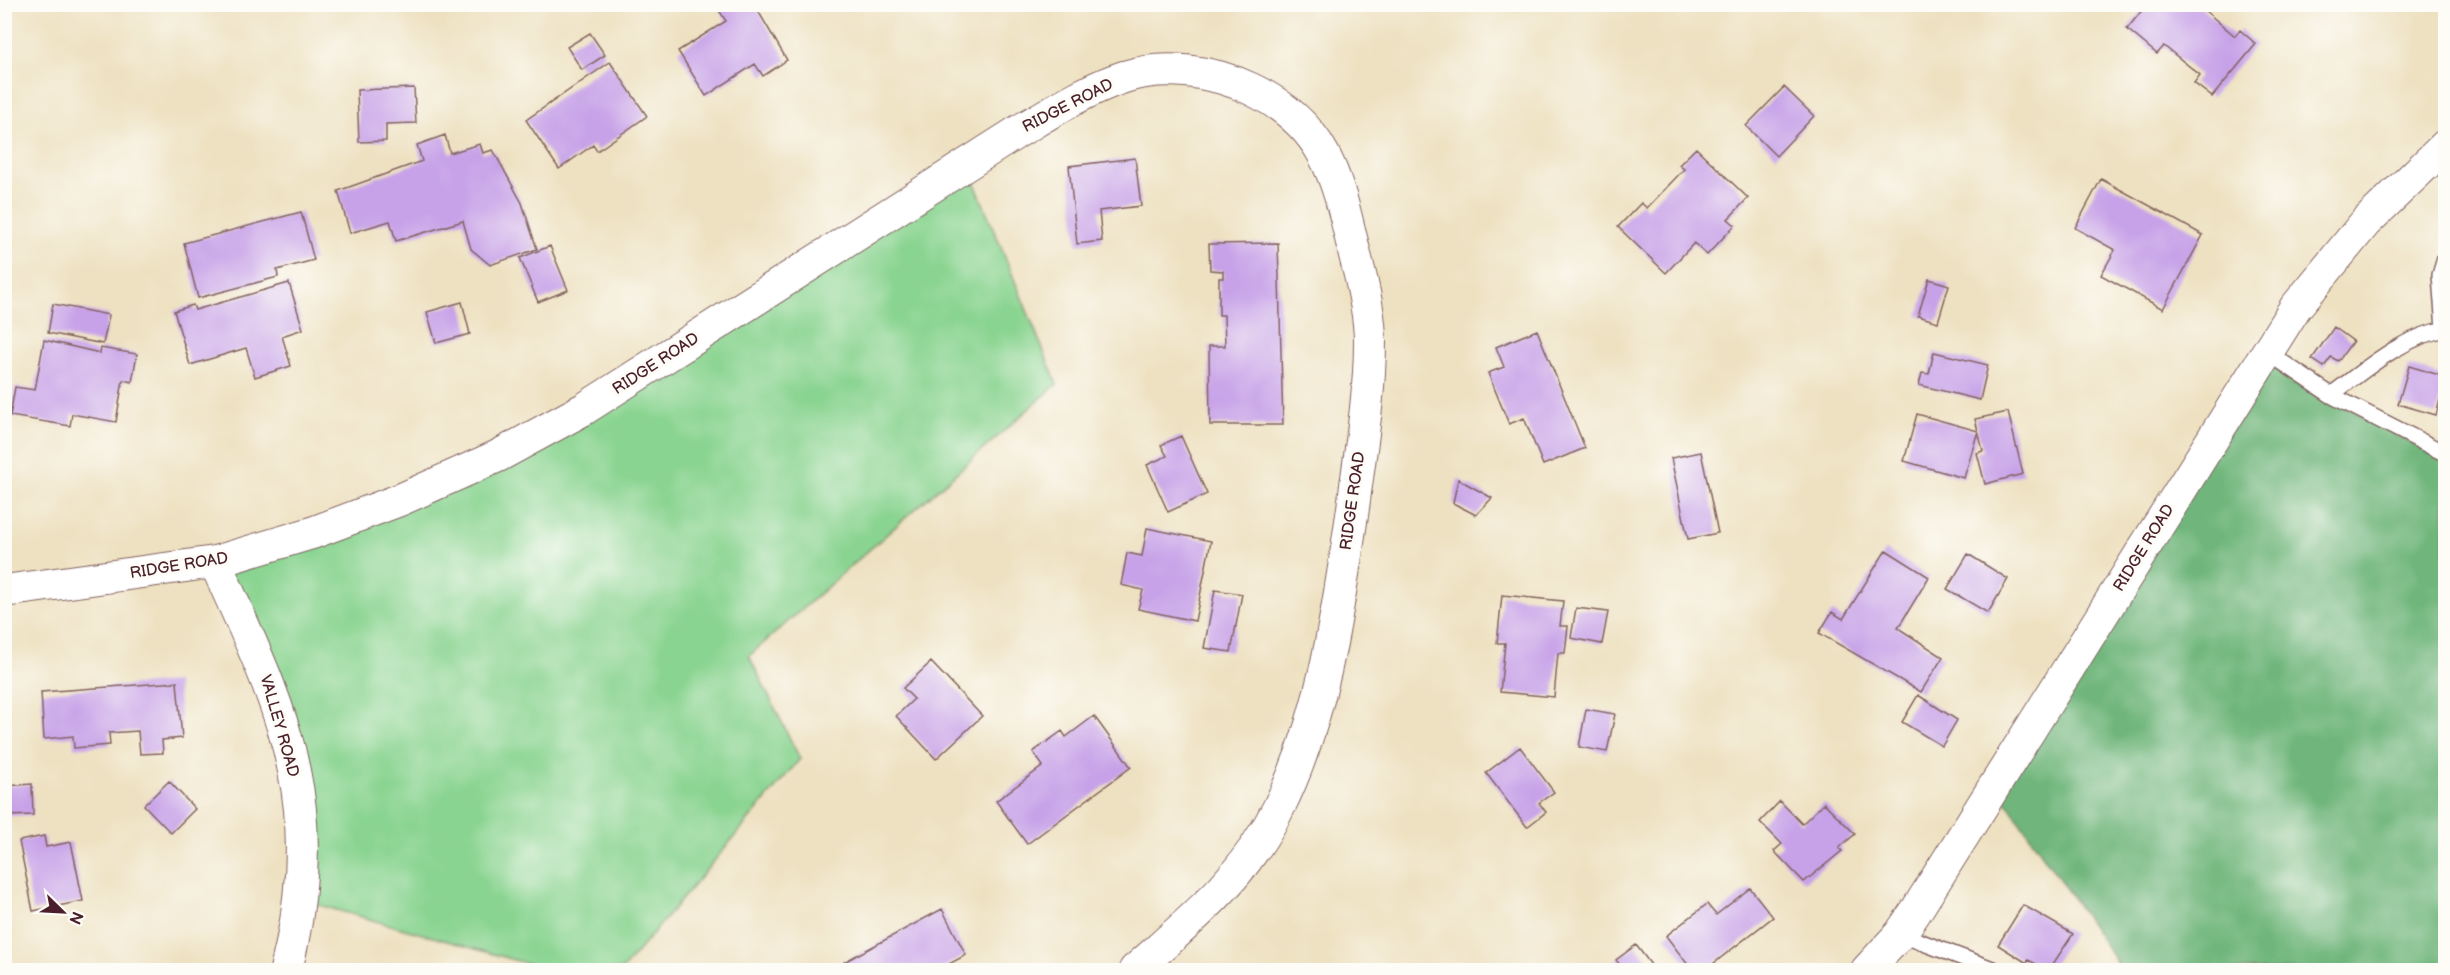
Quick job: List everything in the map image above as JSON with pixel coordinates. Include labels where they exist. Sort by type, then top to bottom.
[{"type":"street","name":"RIDGE ROAD","points":[[4,591],[215,562],[312,533],[402,499],[498,456],[565,420],[1019,131],[1079,97],[1126,76],[1164,71],[1196,71],[1237,83],[1267,97],[1296,118],[1320,145],[1338,183],[1358,267],[1370,338],[1360,453],[1335,622],[1304,742],[1280,806],[1258,847],[1235,878],[1135,970]]},
{"type":"street","name":"RIDGE ROAD","points":[[1867,970],[1900,934],[2295,308],[2365,223],[2445,145]]},
{"type":"street","name":"VALLEY ROAD","points":[[215,562],[266,678],[294,771],[301,831],[301,876],[297,922],[286,970]]},
{"type":"lane","points":[[2331,395],[2394,349],[2430,331],[2445,329],[2440,275],[2445,255]]},
{"type":"lane","points":[[2267,352],[2331,395],[2445,454]]},
{"type":"lane","points":[[1900,934],[1995,970]]},
{"type":"green space","points":[[967,164],[1057,384],[749,656],[800,759],[622,970],[550,970],[301,900],[304,829],[219,564],[406,502]]},
{"type":"green space","points":[[2266,355],[2329,397],[2445,462],[2445,970],[2122,970],[1998,790]]},
{"type":"building","points":[[715,4],[754,4],[787,60],[763,76],[755,64],[706,96],[678,51],[726,21]]},
{"type":"building","points":[[2147,4],[2197,4],[2235,36],[2240,30],[2256,44],[2212,97],[2194,83],[2200,75],[2164,46],[2157,54],[2127,29]]},
{"type":"building","points":[[590,33],[605,55],[582,70],[567,47]]},
{"type":"building","points":[[610,62],[647,116],[597,151],[593,145],[559,169],[526,120]]},
{"type":"building","points":[[1784,87],[1814,116],[1776,156],[1746,126]]},
{"type":"building","points":[[414,88],[416,123],[386,124],[386,141],[359,142],[357,90]]},
{"type":"building","points":[[445,135],[450,153],[480,144],[483,153],[493,150],[522,203],[537,249],[490,265],[471,249],[463,221],[396,241],[390,221],[350,233],[338,191],[422,161],[417,145]]},
{"type":"building","points":[[1696,148],[1748,198],[1728,219],[1735,225],[1707,255],[1694,243],[1666,273],[1618,227],[1641,203],[1647,208],[1684,169],[1679,165]]},
{"type":"building","points":[[1135,158],[1141,206],[1099,211],[1102,241],[1077,244],[1069,166]]},
{"type":"building","points":[[2101,179],[2203,235],[2163,309],[2101,275],[2115,250],[2075,228]]},
{"type":"building","points":[[301,212],[314,260],[277,270],[278,277],[198,298],[184,243]]},
{"type":"building","points":[[1278,243],[1283,425],[1210,425],[1209,346],[1225,346],[1224,315],[1219,315],[1219,278],[1223,278],[1223,271],[1210,270],[1209,244]]},
{"type":"building","points":[[550,246],[568,290],[538,302],[520,258]]},
{"type":"building","points":[[1929,279],[1949,285],[1938,322],[1918,316]]},
{"type":"building","points":[[289,283],[303,329],[282,336],[291,366],[255,377],[246,348],[190,365],[174,311],[193,305],[195,310]]},
{"type":"building","points":[[462,302],[470,334],[436,343],[427,312]]},
{"type":"building","points":[[53,304],[109,315],[103,344],[48,333]]},
{"type":"building","points":[[2334,327],[2353,341],[2338,361],[2331,357],[2324,367],[2312,359]]},
{"type":"building","points":[[1537,330],[1585,448],[1543,465],[1524,418],[1509,424],[1488,373],[1504,367],[1496,347]]},
{"type":"building","points":[[44,340],[100,353],[101,348],[137,354],[132,382],[123,380],[116,422],[72,414],[70,426],[10,416],[15,387],[35,390]]},
{"type":"building","points":[[1934,352],[1988,365],[1980,400],[1919,385],[1922,373],[1929,374]]},
{"type":"building","points":[[2409,366],[2446,377],[2436,415],[2398,404]]},
{"type":"building","points":[[2008,412],[2023,474],[1985,484],[1977,453],[1983,451],[1975,419]]},
{"type":"building","points":[[1917,414],[1978,431],[1964,478],[1904,461]]},
{"type":"building","points":[[1181,436],[1207,494],[1168,512],[1147,465],[1167,456],[1161,445]]},
{"type":"building","points":[[1701,452],[1718,533],[1688,539],[1671,458]]},
{"type":"building","points":[[1458,479],[1492,498],[1476,515],[1453,503]]},
{"type":"building","points":[[1147,528],[1211,541],[1195,621],[1138,609],[1143,590],[1121,585],[1127,553],[1142,556]]},
{"type":"building","points":[[1886,550],[1929,577],[1898,628],[1943,657],[1921,692],[1819,633],[1832,612],[1843,619]]},
{"type":"building","points":[[1968,554],[2008,579],[1988,613],[1947,589]]},
{"type":"building","points":[[1215,590],[1242,594],[1231,652],[1204,648]]},
{"type":"building","points":[[1502,595],[1563,601],[1560,626],[1568,626],[1565,653],[1558,653],[1554,697],[1500,692],[1505,643],[1497,643]]},
{"type":"building","points":[[1576,608],[1608,612],[1602,644],[1571,638]]},
{"type":"building","points":[[931,662],[982,716],[936,759],[896,716],[914,699],[903,688]]},
{"type":"building","points":[[177,682],[182,738],[162,740],[163,753],[140,754],[138,731],[109,733],[110,745],[74,748],[73,736],[44,739],[41,692]]},
{"type":"building","points":[[1918,695],[1957,720],[1942,746],[1902,722]]},
{"type":"building","points":[[1586,709],[1615,714],[1607,752],[1579,747]]},
{"type":"building","points":[[1094,716],[1131,767],[1027,844],[996,801],[1043,766],[1033,752],[1062,731],[1066,737]]},
{"type":"building","points":[[1520,747],[1554,792],[1539,803],[1546,812],[1527,827],[1486,773]]},
{"type":"building","points":[[169,781],[195,809],[171,833],[144,805]]},
{"type":"building","points":[[32,784],[33,815],[6,816],[5,786]]},
{"type":"building","points":[[1780,801],[1802,824],[1824,803],[1855,834],[1839,848],[1842,851],[1804,882],[1774,851],[1782,844],[1760,822]]},
{"type":"building","points":[[44,836],[46,847],[71,842],[83,901],[33,911],[19,841]]},
{"type":"building","points":[[1750,888],[1773,917],[1705,970],[1692,970],[1666,936],[1707,904],[1716,915]]},
{"type":"building","points":[[2023,905],[2073,934],[2049,970],[2028,960],[2027,963],[1998,945]]},
{"type":"building","points":[[942,909],[966,955],[938,970],[848,970],[844,962]]},
{"type":"building","points":[[1636,945],[1655,970],[1624,970],[1616,960]]}]
